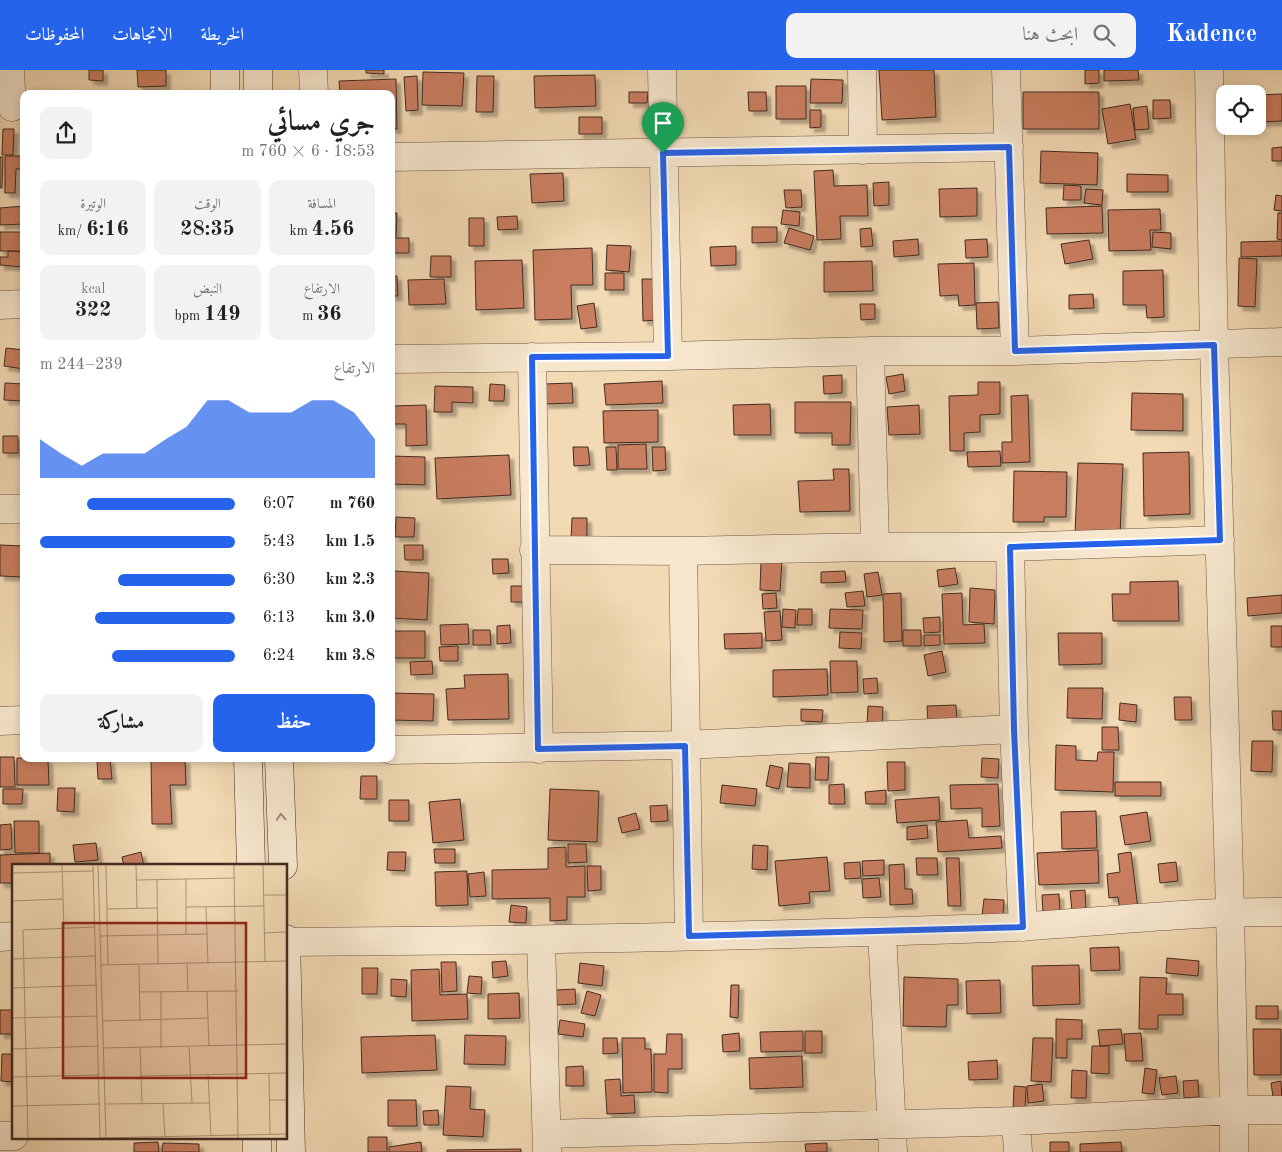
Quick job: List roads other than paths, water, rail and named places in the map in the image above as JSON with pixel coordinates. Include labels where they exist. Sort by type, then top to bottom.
[{"type":"street","points":[[10,70],[12,107]]},
{"type":"street","points":[[225,70],[225,90]]},
{"type":"street","points":[[258,70],[258,90]]},
{"type":"street","points":[[314,70],[314,90]]},
{"type":"street","points":[[662,70],[668,356]]},
{"type":"street","points":[[862,70],[863,150]]},
{"type":"street","points":[[1006,70],[1015,351]]},
{"type":"street","points":[[1209,70],[1214,345],[1230,912],[1234,1152]]},
{"type":"street","points":[[395,158],[1009,147]]},
{"type":"street","points":[[0,305],[20,304]]},
{"type":"street","points":[[395,359],[668,356],[870,351],[1015,351],[1282,342]]},
{"type":"street","points":[[870,351],[875,547]]},
{"type":"street","points":[[532,357],[538,749]]},
{"type":"street","points":[[0,509],[20,509]]},
{"type":"street","points":[[534,550],[1010,547],[1220,540]]},
{"type":"street","points":[[1010,547],[1014,729],[1023,927]]},
{"type":"street","points":[[683,550],[689,936]]},
{"type":"street","points":[[0,721],[20,720]]},
{"type":"street","points":[[395,750],[685,746],[1014,729]]},
{"type":"street","points":[[248,762],[251,864]]},
{"type":"street","points":[[278,762],[283,864]]},
{"type":"street","points":[[288,941],[541,941],[882,932],[1023,927],[1230,912],[1282,912]]},
{"type":"street","points":[[882,932],[893,1152]]},
{"type":"street","points":[[541,941],[547,1143],[892,1125],[1234,1110],[1282,1110]]},
{"type":"street","points":[[288,1025],[291,1152]]},
{"type":"street","points":[[1016,1121],[1018,1152]]}]
